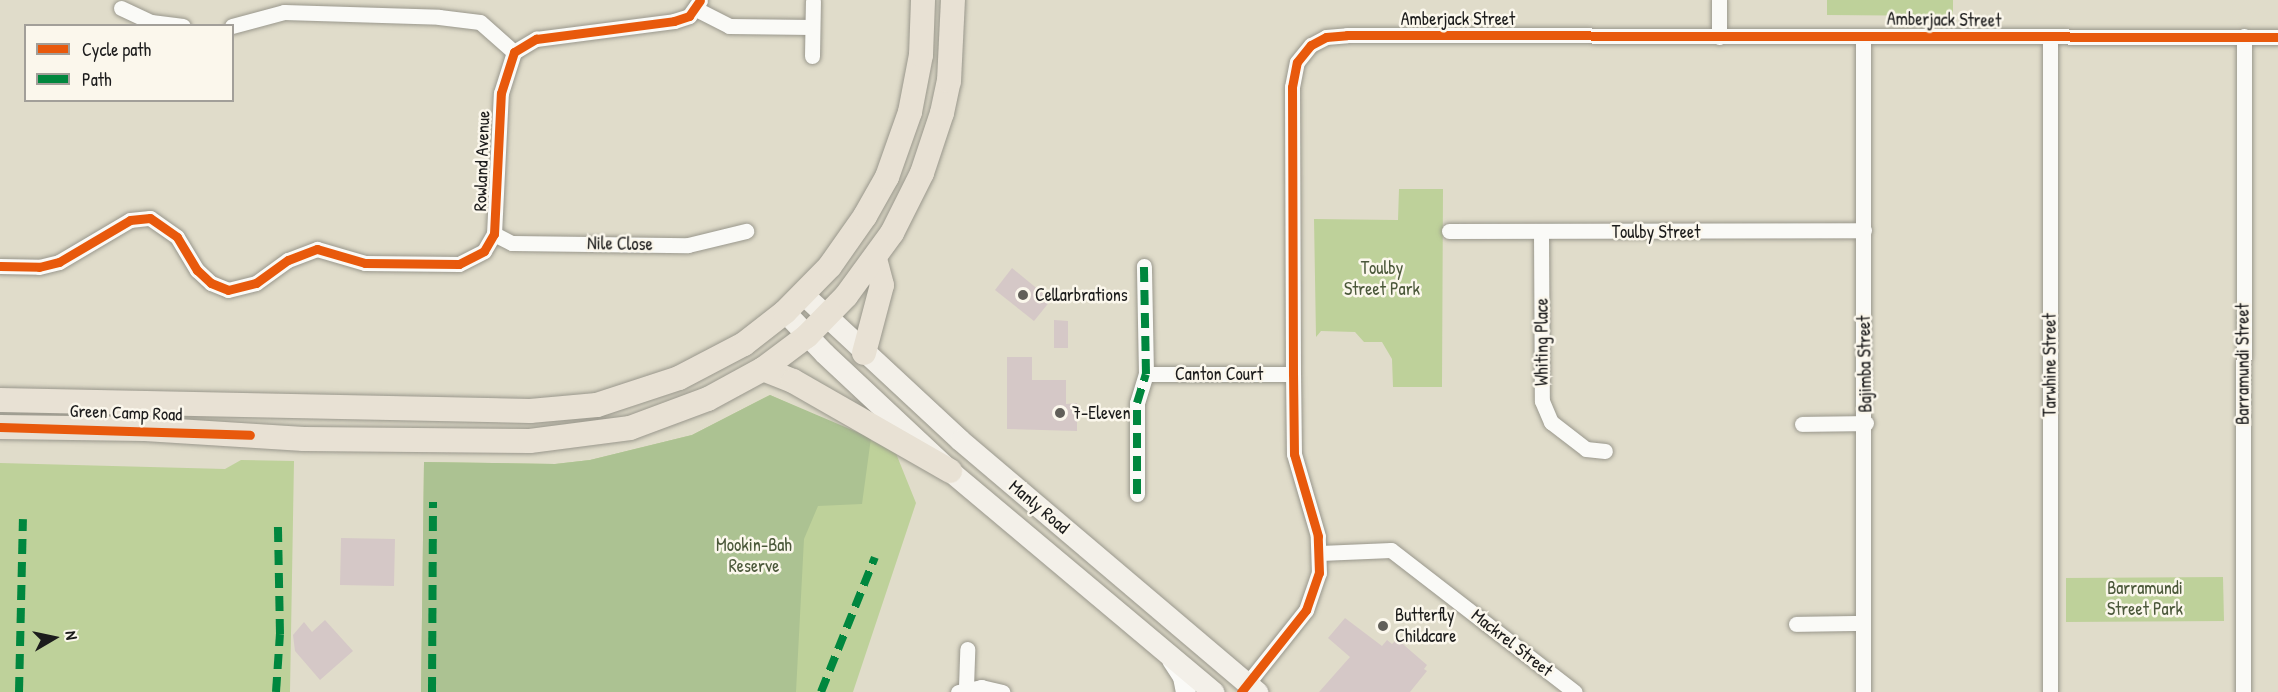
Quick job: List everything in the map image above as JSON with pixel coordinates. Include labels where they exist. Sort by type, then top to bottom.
[{"type":"main road","points":[[804,295],[845,247],[887,177],[907,122],[918,76],[923,0]]},
{"type":"main road","points":[[763,369],[807,336],[826,318],[875,259],[907,204],[933,144],[949,81],[953,0]]},
{"type":"main road","points":[[864,353],[882,285],[875,259]]},
{"type":"main road","name":"Green Camp Road","points":[[0,400],[484,412],[564,409],[627,397],[680,378],[744,344],[804,295]]},
{"type":"main road","name":"Manly Road","points":[[804,295],[826,318],[960,440],[1248,689]]},
{"type":"main road","name":"Manly Road","points":[[785,312],[807,336],[950,471],[1213,692]]},
{"type":"main road","points":[[763,369],[793,381],[950,471]]},
{"type":"main road","name":"Green Camp Road","points":[[0,427],[145,429],[304,439],[552,440],[607,433],[655,421],[708,399],[763,369]]},
{"type":"street","points":[[1719,0],[1719,37]]},
{"type":"street","points":[[812,56],[813,1]]},
{"type":"street","points":[[234,25],[284,12],[439,17],[480,22],[514,52],[536,39],[674,21],[698,4],[729,26],[812,27]]},
{"type":"street","points":[[121,8],[151,22],[167,24]]},
{"type":"street","name":"Amberjack Street","points":[[1248,689],[1306,610],[1319,573],[1320,553],[1294,454],[1292,87],[1297,62],[1311,45],[1326,38],[1347,35],[2278,37]]},
{"type":"street","name":"Bajimba Street","points":[[1863,36],[1866,423],[1863,692]]},
{"type":"street","name":"Barramundi Street","points":[[2243,692],[2244,36]]},
{"type":"street","name":"Tarwhine Street","points":[[2049,692],[2050,38]]},
{"type":"street","name":"Rowland Avenue","points":[[0,266],[39,267],[58,262],[130,220],[150,218],[177,237],[197,270],[211,283],[228,290],[256,284],[288,260],[317,249],[365,263],[459,264],[484,251],[495,234],[501,93],[514,52]]},
{"type":"street","name":"Nile Close","points":[[495,234],[512,243],[688,245],[746,231]]},
{"type":"street","name":"Toulby Street","points":[[1449,231],[1864,231]]},
{"type":"street","name":"Whiting Place","points":[[1541,232],[1542,401],[1551,422],[1568,436],[1586,449],[1605,451]]},
{"type":"street","points":[[1137,494],[1137,403],[1146,374],[1144,266]]},
{"type":"street","name":"Canton Court","points":[[1146,374],[1293,374]]},
{"type":"street","points":[[1802,424],[1866,423]]},
{"type":"street","name":"Mackrel Street","points":[[1320,553],[1391,550],[1575,692]]},
{"type":"street","points":[[1796,624],[1863,623]]},
{"type":"street","points":[[968,649],[962,690],[1002,692]]},
{"type":"street","points":[[1173,660],[1183,677],[1186,692]]},
{"type":"green space","points":[[1827,0],[1953,0],[1953,16],[1827,15]]},
{"type":"green space","name":"Toulby Street Park","points":[[1399,189],[1443,189],[1442,387],[1393,387],[1392,359],[1382,342],[1364,342],[1355,332],[1321,331],[1316,337],[1314,219],[1398,220]]},
{"type":"green space","name":"Mookin-Bah Reserve","points":[[770,395],[895,451],[916,503],[853,692],[421,692],[424,462],[555,464],[590,460],[692,435]]},
{"type":"green space","name":"Mookin-Bah Reserve","points":[[770,395],[871,438],[862,504],[818,506],[804,539],[796,692],[421,692],[424,462],[555,464],[590,460],[692,435]]},
{"type":"green space","points":[[241,460],[294,461],[290,692],[0,692],[0,463],[225,469]]},
{"type":"green space","name":"Barramundi Street Park","points":[[2223,577],[2224,621],[2066,622],[2066,578]]},
{"type":"building","name":"Cellarbrations","points":[[1012,268],[1051,300],[1034,321],[995,290]]},
{"type":"building","points":[[1054,320],[1068,321],[1068,348],[1054,348]]},
{"type":"building","points":[[1007,357],[1032,357],[1032,380],[1066,380],[1066,404],[1077,403],[1077,431],[1007,429]]},
{"type":"building","points":[[341,538],[395,539],[394,586],[340,585]]},
{"type":"building","points":[[1345,618],[1382,646],[1387,640],[1392,644],[1397,639],[1427,665],[1424,669],[1427,671],[1410,692],[1319,692],[1350,657],[1328,638]]},
{"type":"building","points":[[325,620],[353,651],[320,680],[295,651],[293,635],[304,622],[312,632]]},
{"type":"marked path","points":[[1137,494],[1137,403],[1146,374],[1144,266]]},
{"type":"marked path","points":[[432,692],[433,502]]},
{"type":"marked path","points":[[19,692],[23,519]]},
{"type":"marked path","points":[[276,692],[280,634],[278,527]]},
{"type":"marked path","points":[[821,692],[875,557]]},
{"type":"cycle path","points":[[0,266],[39,267],[59,262],[130,220],[150,218],[177,237],[197,270],[211,283],[228,290],[256,283],[288,260],[317,249],[365,263],[459,264],[484,251],[494,234],[501,93],[514,52],[536,39],[674,21],[689,16],[700,0]]},
{"type":"cycle path","points":[[1241,692],[1306,610],[1319,573],[1318,536],[1294,454],[1292,87],[1297,62],[1311,45],[1326,37],[1347,35],[2278,37]]},
{"type":"cycle path","points":[[0,427],[250,435]]},
{"type":"place","name":"Cellarbrations","points":[[1023,295]]},
{"type":"place","name":"7-Eleven","points":[[1060,413]]},
{"type":"place","name":"Butterfly Childcare","points":[[1383,626]]}]
